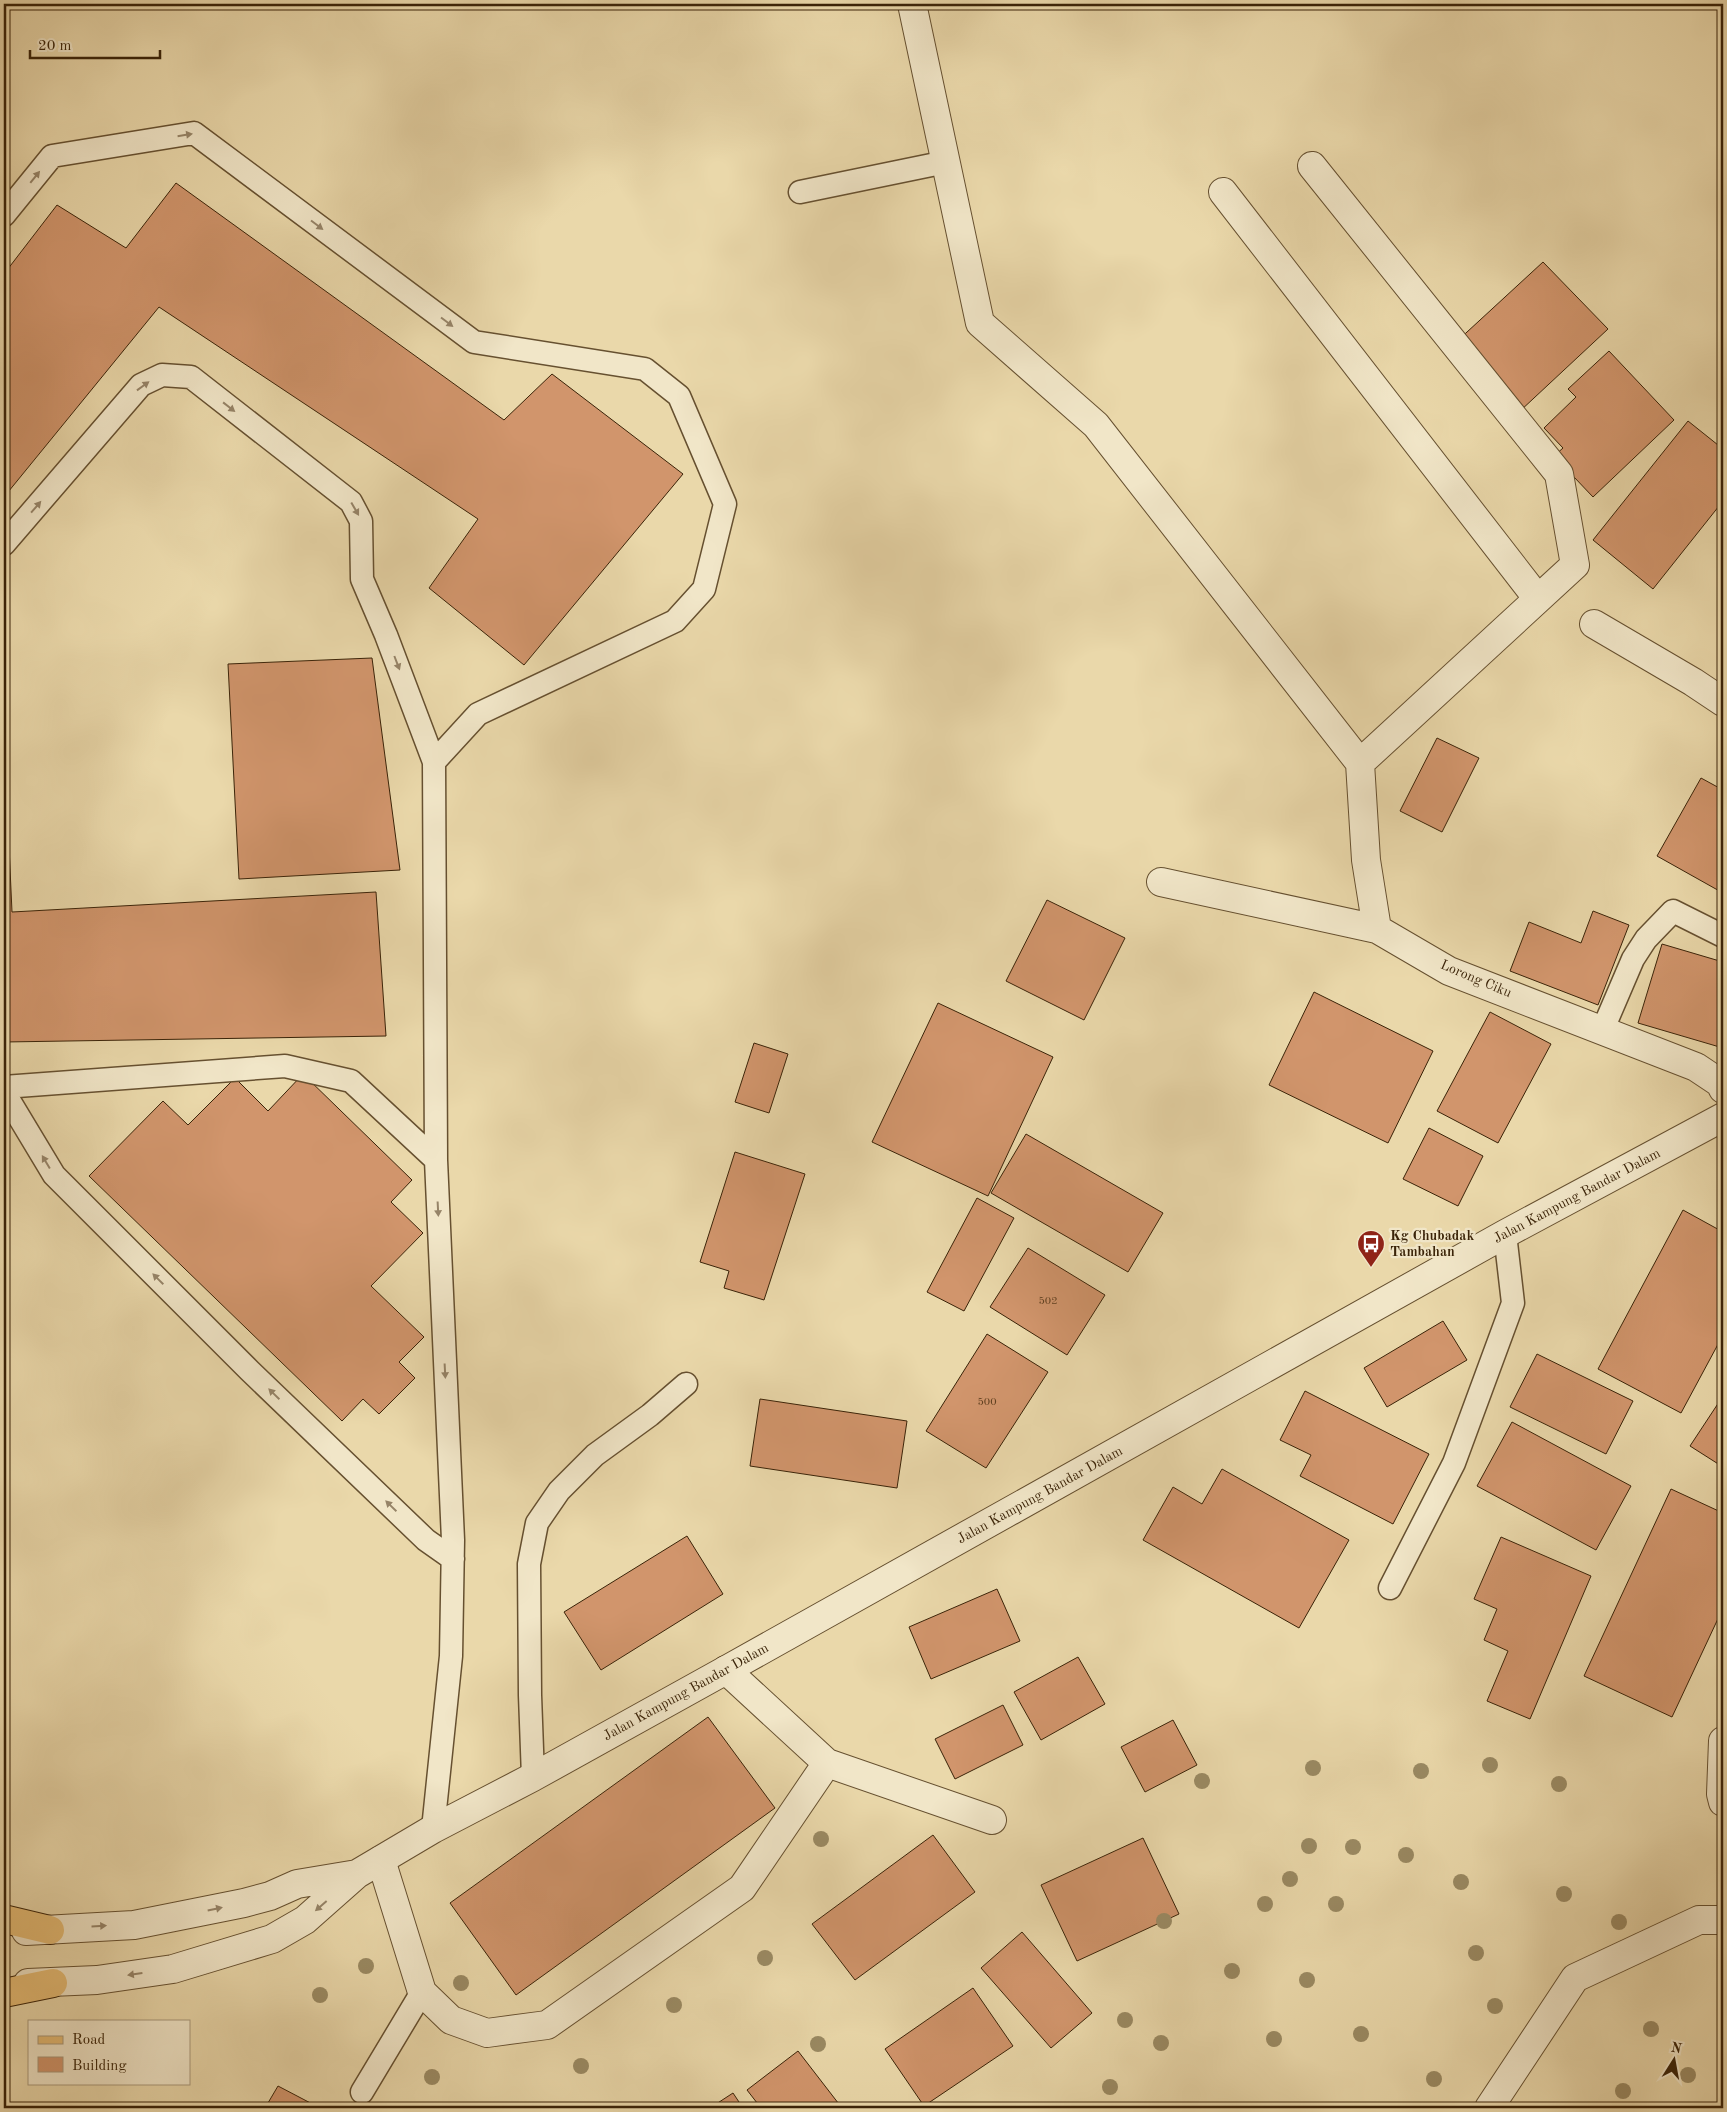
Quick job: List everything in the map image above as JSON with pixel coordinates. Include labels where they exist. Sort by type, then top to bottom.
[{"type":"main road","points":[[4,1919],[50,1930]]},
{"type":"main road","points":[[4,1993],[53,1983]]},
{"type":"street","points":[[912,4],[980,323],[1096,425],[1360,763],[1366,860],[1377,929]]},
{"type":"street","points":[[1312,166],[1559,474],[1575,565],[1360,763]]},
{"type":"street","points":[[1223,192],[1538,599]]},
{"type":"street","points":[[1594,624],[1693,682],[1723,702]]},
{"type":"street","name":"Lorong Ciku","points":[[1161,882],[1377,929],[1449,971],[1603,1029],[1696,1067],[1723,1088]]},
{"type":"street","name":"Jalan Kampung Bandar Dalam","points":[[4,1984],[97,1980],[173,1969],[272,1939],[305,1920],[357,1874],[433,1829],[533,1777],[726,1670],[1505,1234],[1723,1117]]},
{"type":"street","points":[[726,1670],[827,1763],[992,1820]]},
{"type":"street","points":[[1723,1741],[1721,1794],[1723,1802]]},
{"type":"street","points":[[382,1860],[422,1992],[451,2020],[487,2033],[547,2025],[742,1888],[827,1763]]},
{"type":"street","name":"Jalan Kampung Bandar Dalam","points":[[4,1931],[134,1925],[168,1920],[244,1904],[270,1896],[297,1884],[357,1874]]},
{"type":"street","points":[[1489,2108],[1575,1978],[1700,1920],[1723,1920]]},
{"type":"lane","points":[[4,215],[52,156],[194,133],[474,342],[645,369],[679,396],[725,504],[704,589],[676,621],[478,714],[434,762]]},
{"type":"lane","points":[[800,192],[946,162]]},
{"type":"lane","points":[[4,544],[141,385],[162,375],[191,377],[351,502],[361,521],[362,579],[386,635],[434,762],[436,1160],[453,1559],[452,1656],[433,1829]]},
{"type":"lane","points":[[1603,1029],[1633,959],[1646,939],[1673,911],[1723,936]]},
{"type":"lane","points":[[4,1087],[285,1066],[351,1081],[436,1160]]},
{"type":"lane","points":[[4,1092],[54,1175],[257,1378],[426,1540],[453,1559]]},
{"type":"lane","points":[[1390,1588],[1454,1463],[1513,1303],[1505,1234]]},
{"type":"lane","points":[[533,1777],[529,1564],[537,1523],[559,1491],[594,1455],[650,1415],[686,1384]]},
{"type":"lane","points":[[362,2092],[422,1992]]},
{"type":"building","points":[[176,183],[504,420],[552,374],[683,474],[524,665],[429,588],[478,519],[159,307],[4,497],[4,274],[57,205],[126,248]]},
{"type":"building","points":[[1543,262],[1608,329],[1519,412],[1454,344]]},
{"type":"building","points":[[1609,351],[1674,420],[1593,497],[1554,456],[1563,448],[1544,428],[1576,397],[1568,389]]},
{"type":"building","points":[[1688,421],[1723,449],[1723,501],[1653,589],[1593,540]]},
{"type":"building","points":[[372,658],[400,870],[239,879],[228,664]]},
{"type":"building","points":[[4,737],[12,912],[376,892],[386,1036],[4,1042]]},
{"type":"building","points":[[1437,738],[1479,758],[1442,832],[1400,811]]},
{"type":"building","points":[[1701,778],[1723,790],[1723,893],[1657,856]]},
{"type":"building","points":[[1047,900],[1125,938],[1084,1020],[1006,981]]},
{"type":"building","points":[[1593,911],[1629,925],[1598,1005],[1510,971],[1529,922],[1581,943]]},
{"type":"building","points":[[1662,944],[1723,962],[1723,1048],[1638,1023]]},
{"type":"building","points":[[1314,992],[1433,1051],[1388,1143],[1269,1085]]},
{"type":"building","points":[[938,1003],[1053,1057],[988,1196],[872,1142]]},
{"type":"building","points":[[1490,1012],[1551,1044],[1498,1143],[1437,1111]]},
{"type":"building","points":[[754,1043],[788,1054],[769,1113],[735,1102]]},
{"type":"building","points":[[303,1074],[412,1180],[391,1202],[423,1233],[371,1286],[424,1337],[399,1362],[415,1378],[379,1414],[363,1399],[342,1421],[89,1176],[163,1101],[188,1125],[235,1078],[268,1111]]},
{"type":"building","points":[[1429,1128],[1483,1156],[1458,1206],[1403,1179]]},
{"type":"building","points":[[1026,1134],[1163,1213],[1128,1272],[991,1193]]},
{"type":"building","points":[[735,1152],[805,1174],[764,1300],[724,1288],[729,1271],[700,1262]]},
{"type":"building","points":[[977,1198],[1014,1218],[964,1311],[927,1292]]},
{"type":"building","points":[[1683,1210],[1723,1232],[1723,1335],[1681,1413],[1598,1369]]},
{"type":"building","points":[[1028,1248],[1105,1295],[1067,1355],[990,1307]]},
{"type":"building","points":[[1443,1321],[1467,1360],[1387,1407],[1364,1368]]},
{"type":"building","points":[[987,1334],[1048,1372],[986,1468],[926,1431]]},
{"type":"building","points":[[1537,1354],[1633,1401],[1606,1454],[1510,1407]]},
{"type":"building","points":[[1305,1391],[1429,1454],[1393,1524],[1300,1476],[1311,1455],[1280,1440]]},
{"type":"building","points":[[1723,1396],[1723,1467],[1690,1446]]},
{"type":"building","points":[[760,1399],[907,1421],[897,1488],[750,1466]]},
{"type":"building","points":[[1512,1422],[1631,1486],[1596,1550],[1477,1486]]},
{"type":"building","points":[[1222,1469],[1349,1540],[1299,1628],[1143,1540],[1173,1487],[1202,1504]]},
{"type":"building","points":[[1671,1489],[1723,1513],[1723,1608],[1672,1717],[1584,1676]]},
{"type":"building","points":[[687,1536],[723,1594],[601,1670],[564,1612]]},
{"type":"building","points":[[1501,1537],[1591,1576],[1530,1719],[1487,1701],[1508,1651],[1484,1640],[1497,1609],[1474,1599]]},
{"type":"building","points":[[997,1589],[1020,1641],[931,1679],[909,1627]]},
{"type":"building","points":[[1078,1657],[1105,1704],[1041,1740],[1014,1692]]},
{"type":"building","points":[[1003,1705],[1023,1745],[955,1779],[935,1739]]},
{"type":"building","points":[[708,1717],[775,1808],[516,1995],[450,1903]]},
{"type":"building","points":[[1173,1720],[1197,1765],[1145,1792],[1121,1747]]},
{"type":"building","points":[[933,1835],[975,1892],[855,1980],[812,1924]]},
{"type":"building","points":[[1143,1838],[1179,1914],[1077,1961],[1041,1885]]},
{"type":"building","points":[[1022,1932],[1092,2013],[1051,2048],[981,1968]]},
{"type":"building","points":[[973,1988],[1013,2046],[924,2106],[885,2049]]},
{"type":"building","points":[[798,2051],[842,2108],[761,2108],[747,2090]]},
{"type":"building","points":[[278,2086],[320,2108],[265,2108]]},
{"type":"building","points":[[733,2093],[743,2108],[710,2108]]},
{"type":"place","name":"Kg Chubadak Tambahan","points":[[1371,1268]]}]
